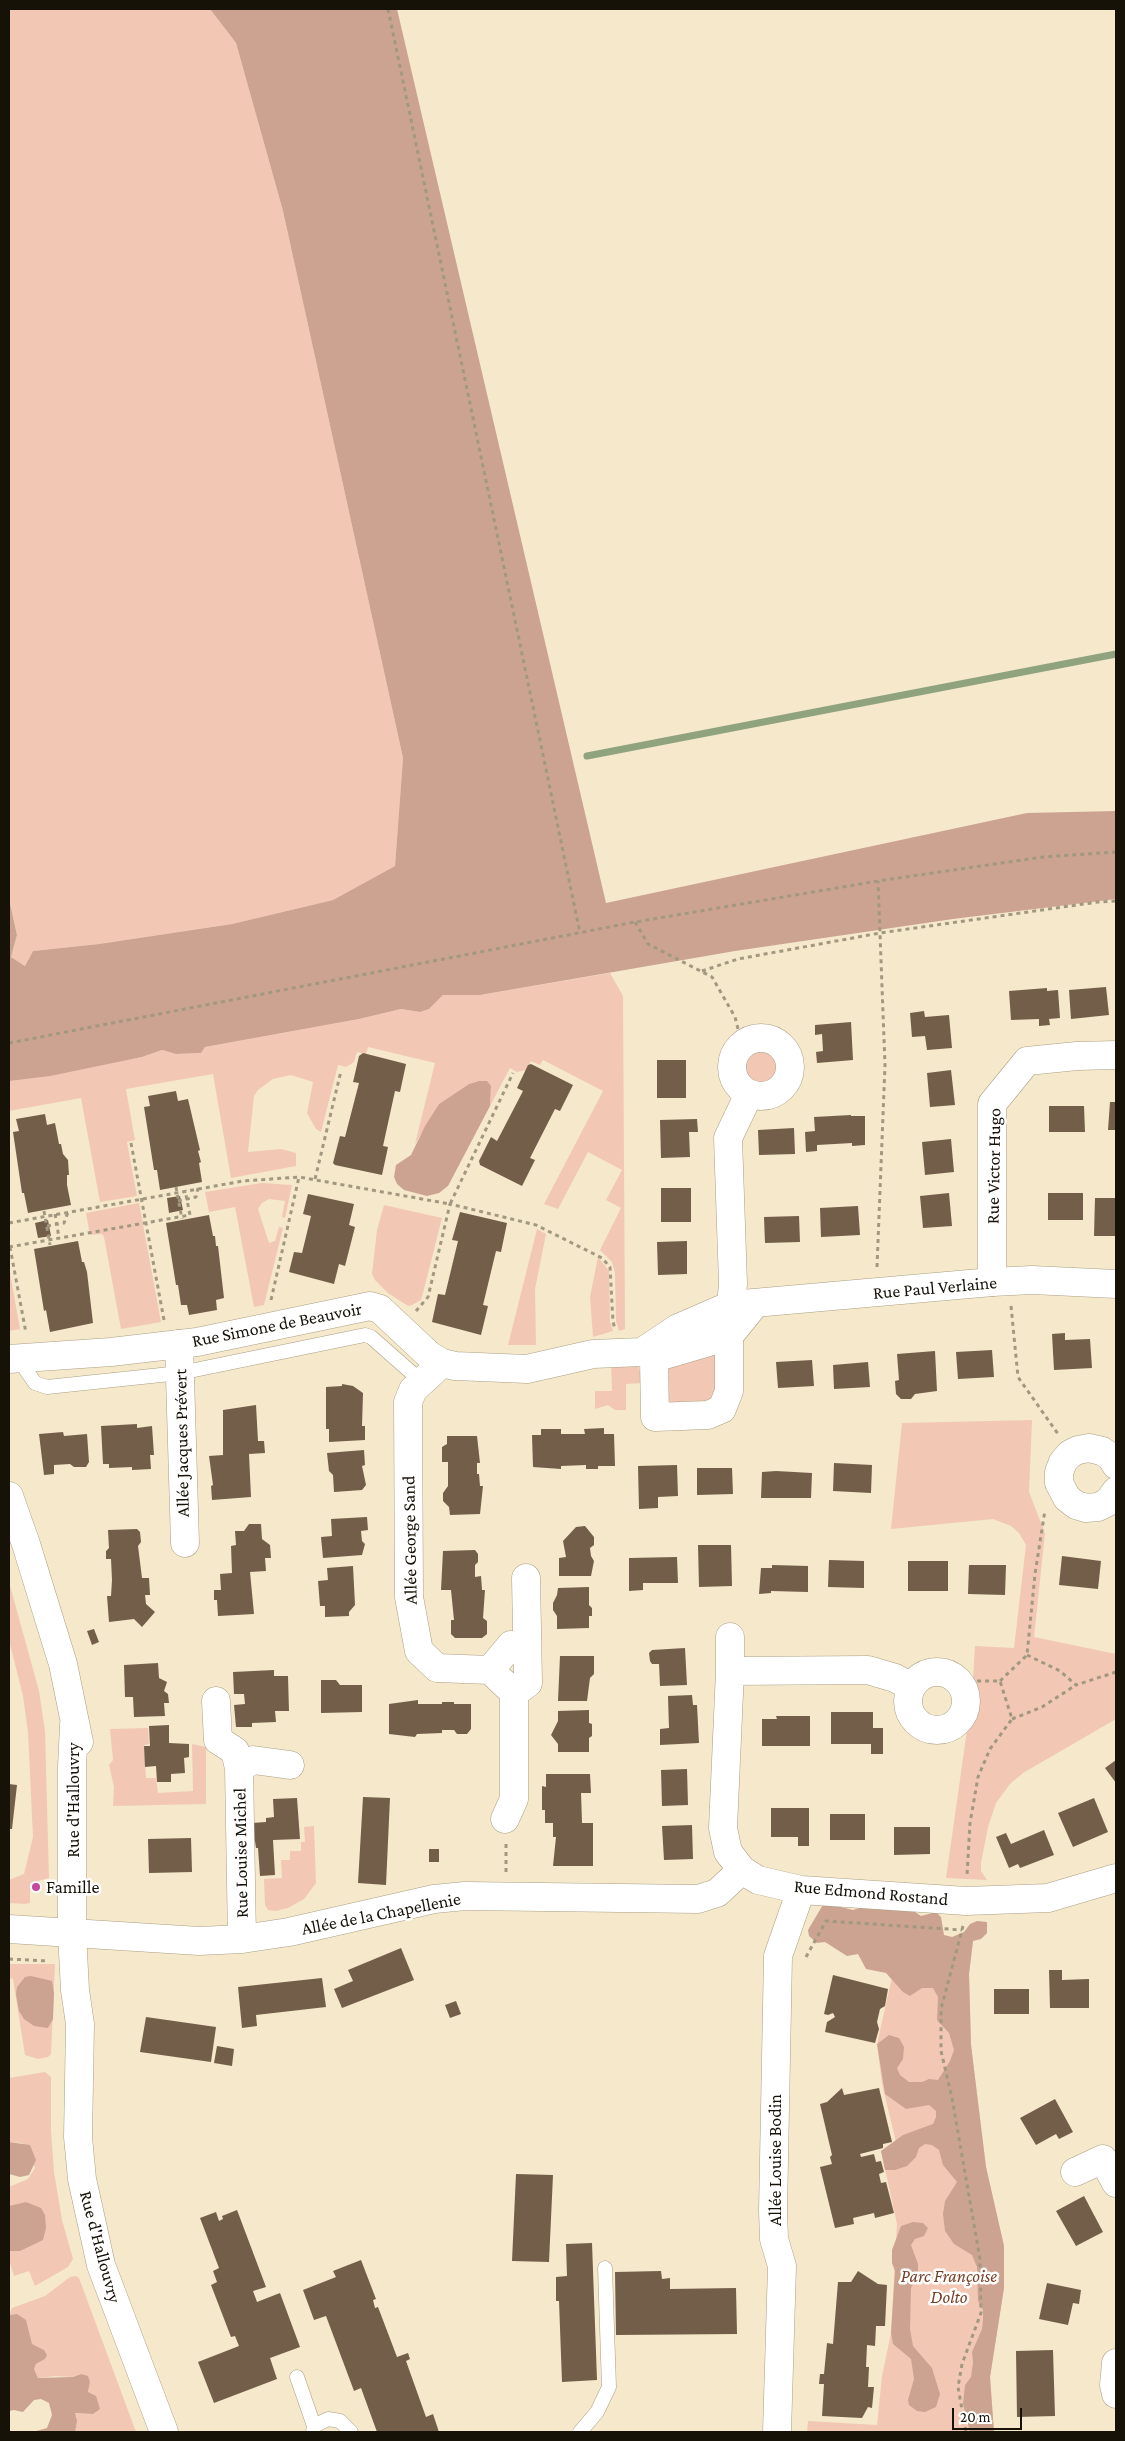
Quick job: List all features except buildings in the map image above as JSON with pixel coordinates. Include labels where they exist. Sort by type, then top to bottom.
[{"type":"street","points":[[758,1037],[776,1041],[788,1054],[791,1072],[783,1088],[767,1096],[749,1094],[738,1085],[732,1072],[734,1057],[742,1045],[758,1037]]},
{"type":"street","name":"Rue Victor Hugo","points":[[1001,1282],[992,1104],[1027,1061],[1077,1056],[1116,1055]]},
{"type":"street","points":[[728,1336],[640,1354],[655,1416],[708,1415],[722,1409],[730,1391],[728,1336],[743,1304],[733,1284],[728,1138],[749,1094]]},
{"type":"street","name":"Rue Paul Verlaine","points":[[640,1354],[678,1328],[743,1304],[1032,1280],[1116,1284]]},
{"type":"street","name":"Rue Simone de Beauvoir","points":[[21,1359],[174,1345],[265,1328],[359,1306],[370,1306],[380,1309],[429,1355],[442,1363],[469,1368],[526,1369],[593,1354],[640,1354]]},
{"type":"street","name":"Allée Jacques Prévert","points":[[174,1345],[180,1374],[184,1542]]},
{"type":"street","name":"Allée George Sand","points":[[442,1363],[413,1390],[408,1402],[409,1597],[419,1652],[437,1668],[490,1670]]},
{"type":"street","points":[[1113,1500],[1098,1507],[1086,1508],[1076,1505],[1066,1498],[1061,1490],[1059,1472],[1063,1462],[1070,1454],[1089,1448],[1102,1451],[1111,1457],[1116,1465]]},
{"type":"street","name":"Rue d'Hallouvry","points":[[9,1496],[49,1615],[63,1664],[74,1725],[85,1767],[88,1800],[81,1934],[88,1990],[80,2024],[78,2137],[82,2179],[101,2265],[164,2432]]},
{"type":"street","points":[[514,1693],[528,1683],[526,1578]]},
{"type":"street","name":"Rue Edmond Rostand","points":[[730,1637],[723,1828],[728,1852],[742,1870],[758,1880],[801,1890],[966,1901],[1048,1898],[1116,1878]]},
{"type":"street","points":[[506,1818],[514,1799],[514,1693],[490,1670],[511,1645],[526,1645]]},
{"type":"street","points":[[730,1671],[868,1670],[895,1678],[911,1687]]},
{"type":"street","points":[[933,1672],[943,1672],[953,1677],[962,1688],[965,1700],[961,1716],[952,1724],[940,1729],[921,1725],[914,1718],[908,1704],[911,1687],[918,1679],[933,1672]]},
{"type":"street","name":"Rue Louise Michel","points":[[216,1701],[218,1740],[235,1751],[239,1768],[242,1939]]},
{"type":"street","name":"Rue Louise Michel","points":[[239,1768],[253,1760],[290,1765]]},
{"type":"street","name":"Allée de la Chapellenie","points":[[9,1929],[199,1941],[242,1939],[298,1930],[434,1899],[465,1896],[698,1900],[717,1893],[742,1870]]},
{"type":"street","name":"Allée Louise Bodin","points":[[777,2432],[782,2266],[774,2239],[773,2211],[778,1956],[801,1890]]},
{"type":"street","points":[[1075,2172],[1103,2159],[1116,2184]]},
{"type":"street","points":[[1116,2364],[1114,2385],[1116,2394]]},
{"type":"lane","points":[[21,1359],[35,1383],[47,1387],[180,1374],[365,1336],[371,1337],[421,1381]]},
{"type":"lane","points":[[580,2432],[597,2412],[609,2387],[605,2268]]},
{"type":"lane","points":[[297,2377],[313,2429],[328,2419],[340,2421],[351,2432]]},
{"type":"path","points":[[388,9],[580,933]]},
{"type":"path","points":[[9,1043],[635,922],[878,881],[1043,857],[1116,852]]},
{"type":"path","points":[[876,1293],[886,1065],[878,881]]},
{"type":"path","points":[[702,971],[738,960],[880,933],[1116,901]]},
{"type":"path","points":[[635,922],[648,944],[712,977],[735,1017],[742,1045]]},
{"type":"path","points":[[315,1179],[341,1071]]},
{"type":"path","points":[[400,1327],[424,1304],[428,1297],[450,1204],[514,1073]]},
{"type":"path","points":[[131,1143],[146,1223],[174,1345]]},
{"type":"path","points":[[265,1328],[299,1176]]},
{"type":"path","points":[[9,1223],[185,1190],[243,1181],[299,1176],[450,1204],[536,1225],[598,1255],[607,1262],[610,1267],[613,1322],[640,1354]]},
{"type":"path","points":[[176,1187],[182,1219]]},
{"type":"path","points":[[178,1201],[196,1197],[198,1188]]},
{"type":"path","points":[[21,1359],[9,1247],[190,1215],[185,1190]]},
{"type":"path","points":[[44,1211],[50,1245]]},
{"type":"path","points":[[47,1226],[64,1222],[68,1212]]},
{"type":"path","points":[[55,1214],[59,1238]]},
{"type":"path","points":[[1001,1282],[1018,1377],[1065,1443],[1089,1448]]},
{"type":"path","points":[[962,1688],[975,1681],[1000,1680],[1027,1655],[1044,1512],[1061,1490]]},
{"type":"path","points":[[1027,1655],[1060,1671],[1076,1685]]},
{"type":"path","points":[[966,2432],[958,2388],[962,2364],[981,2313],[980,2259],[952,2098],[941,2051],[941,2009],[962,1930],[966,1901],[970,1823],[978,1778],[990,1749],[1012,1719],[1042,1707],[1076,1685],[1116,1672]]},
{"type":"path","points":[[1000,1680],[1012,1719]]},
{"type":"path","points":[[506,1818],[507,1896]]},
{"type":"path","points":[[778,1956],[805,1960],[826,1921],[962,1930]]},
{"type":"path","points":[[9,1959],[54,1961]]},
{"type":"green space","points":[[9,9],[210,9],[236,43],[283,211],[403,758],[395,866],[333,900],[232,924],[99,944],[33,951],[25,966],[11,957],[17,935],[9,899]]},
{"type":"green space","points":[[610,973],[623,996],[625,1329],[619,1331],[616,1321],[615,1273],[612,1262],[600,1250],[621,1208],[606,1200],[622,1170],[588,1152],[558,1209],[544,1204],[603,1091],[543,1060],[540,1065],[531,1061],[526,1070],[517,1072],[510,1068],[490,1106],[491,1086],[479,1081],[469,1084],[439,1104],[415,1144],[435,1063],[368,1047],[366,1054],[357,1052],[354,1062],[346,1067],[338,1065],[321,1132],[316,1129],[307,1113],[313,1082],[291,1075],[273,1079],[258,1090],[254,1096],[248,1152],[281,1149],[296,1153],[296,1166],[231,1178],[213,1074],[126,1089],[135,1140],[127,1142],[137,1196],[100,1202],[81,1098],[9,1111],[9,1081],[142,1057],[162,1050],[176,1054],[201,1053],[205,1047],[359,1019],[401,1009],[420,1012],[429,1009],[443,995],[480,995]]},
{"type":"green space","points":[[761,1052],[773,1057],[778,1069],[773,1081],[761,1086],[749,1081],[744,1069],[749,1057]]},
{"type":"green space","points":[[262,1183],[292,1185],[285,1218],[282,1217],[285,1201],[269,1199],[262,1203],[258,1209],[269,1243],[275,1241],[279,1227],[283,1228],[264,1305],[254,1307],[235,1207],[209,1212],[205,1192]]},
{"type":"green space","points":[[139,1203],[161,1322],[121,1329],[104,1237],[102,1234],[90,1235],[86,1213]]},
{"type":"green space","points":[[384,1205],[442,1218],[421,1300],[412,1305],[408,1306],[388,1293],[375,1280],[372,1274],[377,1230]]},
{"type":"green space","points":[[537,1229],[546,1234],[535,1289],[536,1345],[508,1345]]},
{"type":"green space","points":[[598,1257],[609,1271],[610,1322],[613,1331],[593,1337],[590,1297]]},
{"type":"green space","points":[[9,1267],[20,1329],[9,1331]]},
{"type":"green space","points":[[716,1347],[718,1388],[712,1402],[675,1404],[669,1401],[665,1391],[668,1360]]},
{"type":"green space","points":[[611,1361],[636,1364],[641,1373],[643,1383],[626,1384],[626,1410],[615,1410],[608,1405],[595,1409],[595,1391],[612,1391]]},
{"type":"green space","points":[[1032,1420],[1029,1492],[1045,1533],[1034,1637],[1116,1654],[1116,1719],[1023,1773],[1010,1784],[996,1803],[988,1827],[981,1863],[981,1871],[987,1880],[946,1878],[972,1695],[975,1646],[1014,1648],[1026,1545],[1019,1533],[1011,1526],[993,1519],[891,1529],[902,1423]]},
{"type":"green space","points":[[9,1582],[39,1691],[45,1731],[49,1878],[30,1883],[30,1903],[25,1904],[9,1903],[9,1880],[24,1874],[33,1837],[28,1732],[23,1696],[9,1640]]},
{"type":"green space","points":[[148,1728],[149,1744],[144,1745],[146,1778],[156,1778],[158,1793],[193,1791],[192,1744],[206,1747],[206,1804],[113,1806],[114,1787],[109,1765],[113,1760],[110,1729]]},
{"type":"green space","points":[[314,1826],[316,1883],[304,1899],[288,1908],[276,1911],[268,1910],[265,1905],[264,1879],[282,1878],[281,1860],[290,1860],[290,1851],[301,1851],[301,1842],[305,1842],[304,1827]]},
{"type":"green space","name":"Parc Françoise Dolto","points":[[901,1937],[973,1941],[969,1974],[971,2045],[986,2167],[1004,2246],[1004,2288],[990,2377],[994,2432],[807,2432],[808,2421],[877,2425],[882,2376],[891,2333],[897,2224],[881,2151],[896,2142],[882,2084],[877,2044]]},
{"type":"green space","points":[[9,1964],[55,1964],[51,2054],[48,2057],[38,2059],[25,2055],[13,1979],[9,1978]]},
{"type":"green space","points":[[45,2072],[51,2077],[51,2131],[54,2172],[62,2220],[73,2259],[68,2267],[35,2286],[29,2271],[14,2276],[9,2260],[9,2187],[28,2179],[35,2168],[22,2143],[9,2142],[9,2078]]},
{"type":"green space","points":[[76,2276],[79,2278],[136,2432],[75,2432],[74,2413],[93,2414],[88,2393],[90,2382],[81,2374],[73,2377],[55,2376],[38,2378],[34,2369],[36,2364],[45,2359],[44,2350],[31,2344],[17,2314],[9,2315],[12,2308],[45,2296],[70,2277]]},
{"type":"shaded area","points":[[210,9],[397,9],[606,903],[1027,813],[1116,811],[1116,899],[953,919],[735,951],[480,995],[443,995],[429,1009],[420,1012],[401,1009],[359,1019],[205,1047],[201,1053],[176,1054],[162,1050],[142,1057],[50,1076],[9,1081],[9,899],[17,935],[11,957],[25,966],[33,951],[99,944],[232,924],[333,900],[395,866],[403,758],[283,211],[236,43]]},
{"type":"shaded area","points":[[487,1081],[491,1086],[490,1106],[448,1186],[439,1193],[427,1196],[404,1190],[397,1184],[394,1177],[396,1165],[411,1155],[425,1126],[439,1104],[469,1084]]},
{"type":"shaded area","points":[[824,1903],[853,1910],[862,1907],[878,1909],[883,1905],[912,1910],[921,1916],[936,1912],[941,1917],[944,1935],[952,1937],[964,1932],[970,1924],[977,1921],[987,1922],[987,1933],[981,1939],[973,1941],[969,1974],[971,2045],[986,2167],[1004,2246],[1004,2288],[990,2377],[994,2432],[970,2432],[963,2404],[965,2385],[971,2377],[972,2352],[982,2329],[983,2310],[978,2301],[977,2267],[972,2255],[954,2244],[945,2231],[943,2214],[945,2201],[957,2182],[943,2165],[939,2150],[932,2145],[925,2144],[919,2148],[916,2157],[907,2166],[895,2170],[885,2170],[881,2151],[903,2135],[933,2124],[936,2111],[929,2105],[906,2109],[885,2094],[877,2044],[889,2035],[899,2038],[904,2047],[903,2059],[897,2068],[900,2075],[909,2082],[922,2082],[929,2079],[938,2080],[950,2061],[954,2050],[949,2033],[937,2020],[938,1997],[933,1988],[922,1988],[910,1996],[903,1992],[886,1973],[866,1969],[858,1954],[847,1956],[825,1942],[817,1943],[809,1936],[808,1930]]},
{"type":"shaded area","points":[[31,1976],[52,1981],[54,1993],[53,2019],[48,2028],[34,2026],[24,2019],[19,2011],[16,1994],[17,1987],[25,1977]]},
{"type":"shaded area","points":[[9,2142],[30,2145],[36,2160],[29,2175],[20,2177],[9,2174]]},
{"type":"shaded area","points":[[26,2202],[41,2208],[45,2215],[46,2228],[43,2240],[20,2251],[9,2251],[9,2206]]},
{"type":"shaded area","points":[[913,2222],[923,2223],[928,2228],[924,2236],[915,2239],[911,2245],[918,2264],[918,2273],[911,2288],[910,2329],[913,2346],[932,2368],[940,2394],[936,2407],[925,2412],[917,2411],[909,2405],[908,2400],[914,2379],[911,2359],[893,2344],[891,2333],[895,2271],[892,2263],[892,2250],[901,2226]]},
{"type":"shaded area","points":[[17,2314],[26,2320],[32,2344],[44,2350],[47,2355],[45,2359],[36,2364],[34,2369],[38,2378],[73,2377],[81,2374],[88,2376],[90,2382],[88,2392],[96,2396],[100,2409],[93,2414],[75,2413],[77,2421],[75,2432],[33,2432],[47,2428],[52,2415],[49,2403],[41,2399],[34,2400],[23,2412],[9,2411],[9,2315]]},
{"type":"waterway","points":[[587,756],[1116,654]]},
{"type":"place","name":"Famille","points":[[36,1887]]}]
